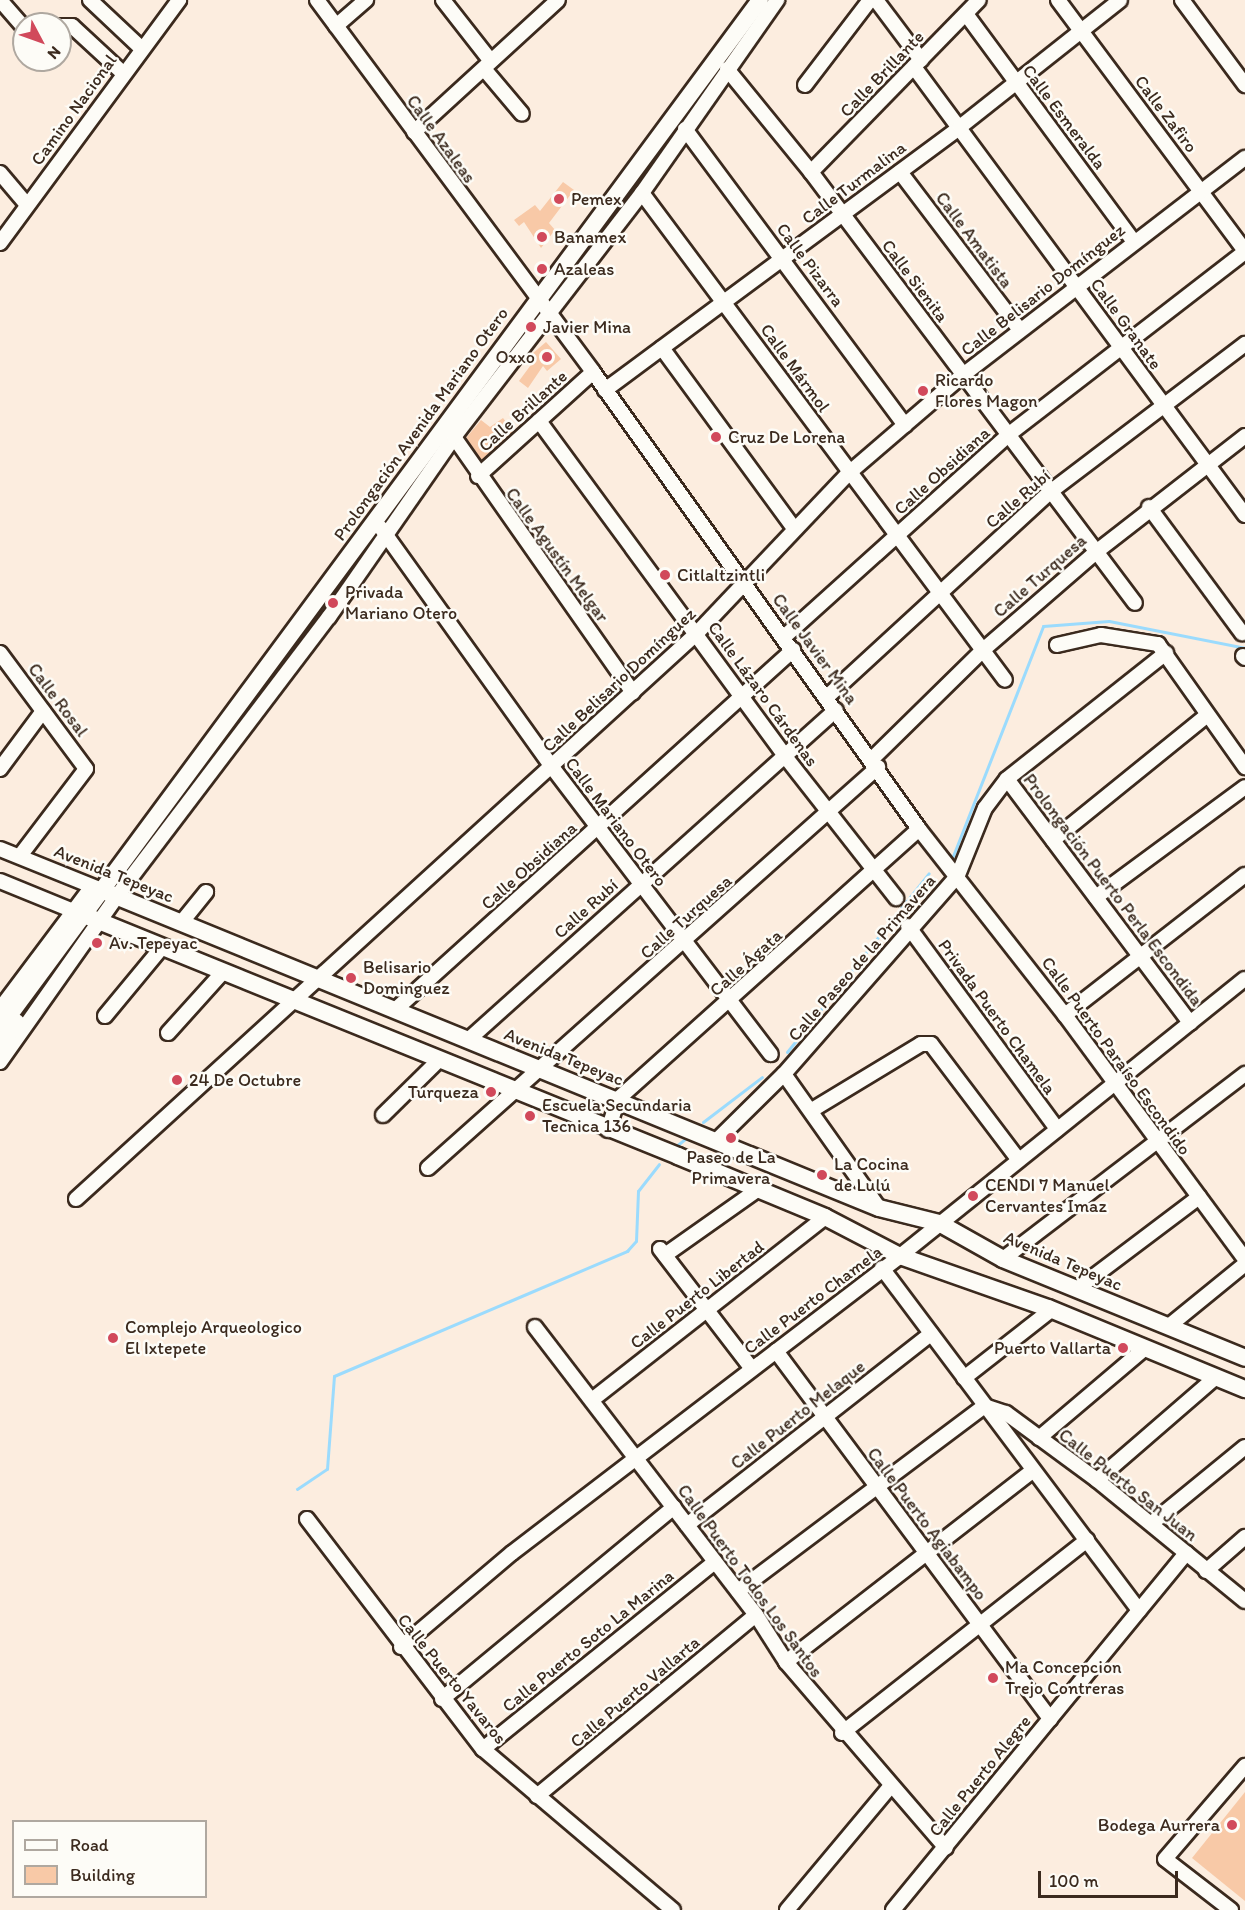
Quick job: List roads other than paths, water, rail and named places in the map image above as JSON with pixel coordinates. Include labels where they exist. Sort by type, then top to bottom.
[{"type":"main road","name":"Prolongación Avenida Mariano Otero","points":[[0,1046],[116,874],[537,299],[760,0]]},
{"type":"main road","name":"Avenida Tepeyac","points":[[105,892],[618,1099],[879,1208],[939,1223],[1003,1259],[1243,1355]]},
{"type":"main road","name":"Prolongación Avenida Mariano Otero","points":[[0,1028],[88,917]]},
{"type":"main road","points":[[88,917],[825,1218],[900,1256],[1051,1310],[1245,1389]]},
{"type":"street","points":[[0,0],[12,14]]},
{"type":"street","points":[[90,0],[142,49]]},
{"type":"street","name":"Calle Azaleas","points":[[316,0],[537,299]]},
{"type":"street","points":[[336,26],[366,0]]},
{"type":"street","points":[[414,132],[558,0]]},
{"type":"street","name":"Prolongación Avenida Mariano Otero","points":[[105,892],[386,534],[454,437],[642,193],[777,0]]},
{"type":"street","points":[[805,86],[870,0]]},
{"type":"street","name":"Calle Granate","points":[[876,0],[960,127],[1245,515]]},
{"type":"street","name":"Calle Brillante","points":[[811,172],[979,0]]},
{"type":"street","name":"Calle Zafiro","points":[[1058,0],[1245,252]]},
{"type":"street","name":"Calle Turmalina","points":[[605,390],[960,127],[1083,33],[1120,0]]},
{"type":"street","points":[[1182,0],[1245,85]]},
{"type":"street","name":"Camino Nacional","points":[[0,243],[176,1]]},
{"type":"street","points":[[448,2],[522,114]]},
{"type":"street","name":"Calle Esmeralda","points":[[966,14],[1134,242]]},
{"type":"street","points":[[72,26],[123,73]]},
{"type":"street","name":"Calle Sienita","points":[[727,69],[811,172],[1134,603]]},
{"type":"street","name":"Calle Pizarra","points":[[685,129],[905,425]]},
{"type":"street","points":[[644,155],[659,168]]},
{"type":"street","name":"Calle Belisario Domínguez","points":[[76,1199],[696,634],[745,584],[794,527],[849,473],[963,375],[1076,286],[1245,159]]},
{"type":"street","name":"Calle Amatista","points":[[900,172],[1020,330]]},
{"type":"street","points":[[0,173],[27,205]]},
{"type":"street","name":"Calle Mármol","points":[[642,193],[895,537],[1005,680]]},
{"type":"street","name":"Calle Obsidiana","points":[[784,637],[1008,435],[1245,252]]},
{"type":"street","name":"Calle Javier Mina","points":[[537,299],[593,372],[827,696],[919,829],[958,874]]},
{"type":"street","name":"Calle Rubí","points":[[827,696],[1050,492],[1245,344]]},
{"type":"street","points":[[662,348],[794,527]]},
{"type":"street","name":"Calle Brillante","points":[[478,476],[593,372]]},
{"type":"street","name":"Calle Lázaro Cárdenas","points":[[539,421],[784,755],[896,898]]},
{"type":"street","name":"Calle Turquesa","points":[[428,1168],[686,942],[828,812],[984,650],[1149,507],[1245,436]]},
{"type":"street","name":"Calle Agustín Melgar","points":[[454,437],[478,476],[633,693]]},
{"type":"street","points":[[1149,507],[1242,633]]},
{"type":"street","name":"Calle Mariano Otero","points":[[376,520],[552,767],[771,1054]]},
{"type":"street","points":[[1057,645],[1101,635],[1152,641],[1166,653],[1206,716],[1245,766]]},
{"type":"street","name":"Calle Obsidiana","points":[[394,1010],[743,699],[793,650]]},
{"type":"street","name":"Calle Paseo de la Primavera","points":[[716,1141],[784,1074],[850,1002],[908,926],[958,874],[985,808],[1007,779],[1166,653]]},
{"type":"street","name":"Calle Rosal","points":[[1,656],[86,769],[20,856]]},
{"type":"street","name":"Calle Rubí","points":[[468,1040],[836,710]]},
{"type":"street","points":[[0,769],[43,711]]},
{"type":"street","points":[[1053,840],[1206,716]]},
{"type":"street","name":"Prolongación Puerto Perla Escondida","points":[[1007,779],[1190,1023]]},
{"type":"street","points":[[1096,897],[1245,788]]},
{"type":"street","name":"Calle Ágata","points":[[618,1099],[730,1001],[919,829]]},
{"type":"street","name":"Avenida Tepeyac","points":[[0,849],[105,892]]},
{"type":"street","name":"Calle Puerto Paraíso Escondido","points":[[958,874],[1245,1258]]},
{"type":"street","points":[[1065,1015],[1245,875]]},
{"type":"street","points":[[1,882],[88,917]]},
{"type":"street","points":[[181,923],[206,891]]},
{"type":"street","name":"Prolongación Avenida Mariano Otero","points":[[0,1009],[88,917]]},
{"type":"street","name":"Prolongación Avenida Mariano Otero","points":[[0,1062],[88,917]]},
{"type":"street","name":"Privada Puerto Chamela","points":[[908,926],[1057,1129]]},
{"type":"street","points":[[105,1017],[162,947]]},
{"type":"street","points":[[168,1032],[223,972]]},
{"type":"street","name":"Calle Puerto Chamela","points":[[401,1647],[635,1457],[900,1256],[1245,979]]},
{"type":"street","points":[[812,1110],[921,1044],[931,1044],[1018,1159]]},
{"type":"street","points":[[383,1115],[438,1061]]},
{"type":"street","points":[[784,1074],[812,1110],[879,1208]]},
{"type":"street","points":[[1003,1259],[1158,1144],[1245,1074]]},
{"type":"street","points":[[608,1130],[618,1099]]},
{"type":"street","points":[[752,1369],[663,1252],[757,1190]]},
{"type":"street","points":[[1077,1289],[1199,1197]]},
{"type":"street","name":"Calle Puerto Libertad","points":[[592,1400],[825,1218]]},
{"type":"street","points":[[1169,1326],[1245,1264]]},
{"type":"street","points":[[882,1268],[1032,1471],[1139,1610]]},
{"type":"street","points":[[963,1378],[1051,1310]]},
{"type":"street","name":"Calle Puerto Todos Los Santos","points":[[535,1327],[738,1591],[786,1662],[842,1733],[946,1848]]},
{"type":"street","name":"Calle Puerto Melaque","points":[[687,1525],[930,1334]]},
{"type":"street","points":[[1039,1438],[1144,1348]]},
{"type":"street","name":"Calle Puerto Agiabampo","points":[[776,1351],[1050,1719]]},
{"type":"street","points":[[1097,1480],[1216,1377]]},
{"type":"street","points":[[738,1591],[984,1406]]},
{"type":"street","name":"Calle Puerto San Juan","points":[[984,1406],[1006,1413],[1097,1480],[1245,1601]]},
{"type":"street","points":[[1152,1523],[1245,1447]]},
{"type":"street","points":[[786,1662],[1032,1471]]},
{"type":"street","points":[[442,1699],[674,1507]]},
{"type":"street","name":"Calle Puerto Yavaros","points":[[307,1519],[401,1647],[483,1749],[674,1910]]},
{"type":"street","points":[[1206,1570],[1245,1537]]},
{"type":"street","points":[[842,1733],[1087,1540]]},
{"type":"street","name":"Calle Puerto Alegre","points":[[893,1910],[1186,1553]]},
{"type":"street","name":"Calle Puerto Soto La Marina","points":[[483,1749],[715,1562]]},
{"type":"street","name":"Calle Puerto Vallarta","points":[[537,1796],[756,1615]]},
{"type":"street","points":[[1231,1910],[1165,1859],[1245,1766]]},
{"type":"street","points":[[787,1910],[890,1787]]},
{"type":"waterway","points":[[953,856],[1043,626],[1109,621],[1245,648]]},
{"type":"waterway","points":[[787,1052],[929,873]]},
{"type":"waterway","points":[[703,1122],[762,1077]]},
{"type":"waterway","points":[[675,1147],[685,1139]]},
{"type":"waterway","points":[[297,1489],[327,1469],[334,1376],[627,1251],[636,1241],[638,1191],[659,1164]]},
{"type":"place","name":"Pemex","points":[[559,199]]},
{"type":"place","name":"Banamex","points":[[542,237]]},
{"type":"place","name":"Azaleas","points":[[542,269]]},
{"type":"place","name":"Javier Mina","points":[[531,327]]},
{"type":"place","name":"Oxxo","points":[[547,357]]},
{"type":"place","name":"Ricardo Flores Magon","points":[[923,391]]},
{"type":"place","name":"Cruz De Lorena","points":[[716,437]]},
{"type":"place","name":"Citlaltzintli","points":[[665,575]]},
{"type":"place","name":"Privada Mariano Otero","points":[[333,603]]},
{"type":"place","name":"Av. Tepeyac","points":[[97,943]]},
{"type":"place","name":"Belisario Dominguez","points":[[351,978]]},
{"type":"place","name":"24 De Octubre","points":[[177,1080]]},
{"type":"place","name":"Turqueza","points":[[491,1092]]},
{"type":"place","name":"Escuela Secundaria Tecnica 136","points":[[530,1116]]},
{"type":"place","name":"Paseo de La Primavera","points":[[731,1138]]},
{"type":"place","name":"La Cocina de Lulú","points":[[822,1175]]},
{"type":"place","name":"CENDI 7 Manuel Cervantes Imaz","points":[[973,1196]]},
{"type":"place","name":"Complejo Arqueologico El Ixtepete","points":[[113,1338]]},
{"type":"place","name":"Puerto Vallarta","points":[[1123,1348]]},
{"type":"place","name":"Ma Concepcion Trejo Contreras","points":[[993,1678]]},
{"type":"place","name":"Bodega Aurrera","points":[[1232,1825]]}]
